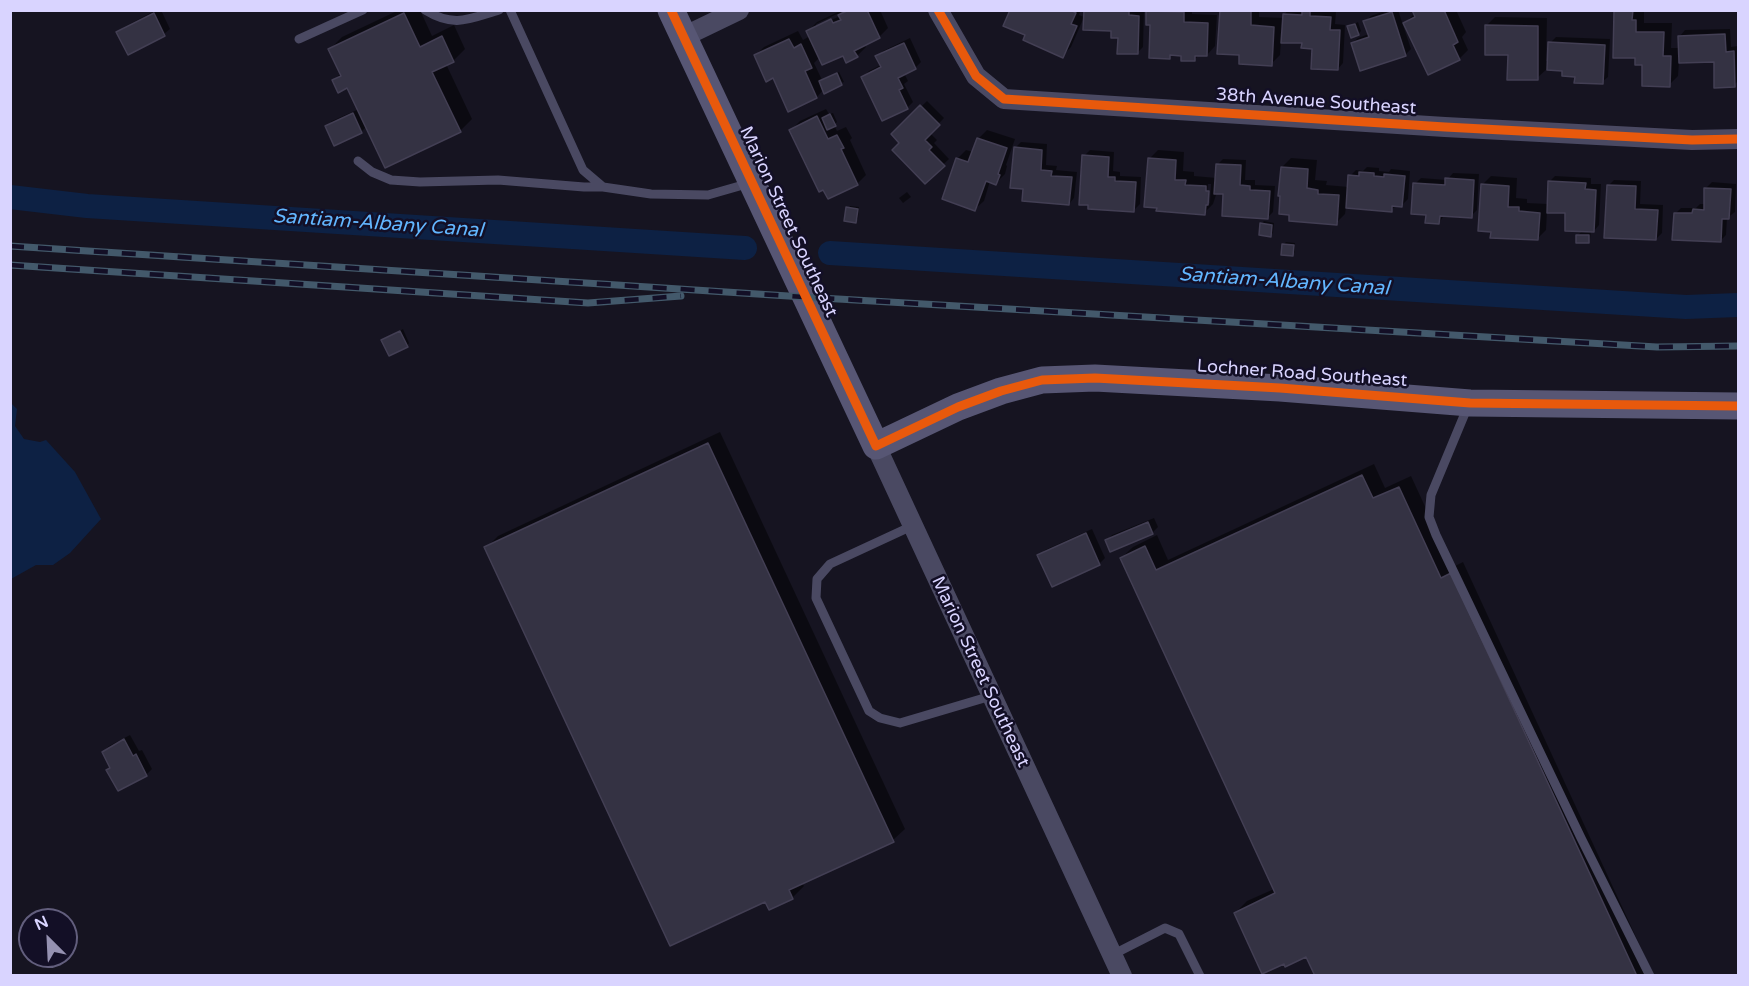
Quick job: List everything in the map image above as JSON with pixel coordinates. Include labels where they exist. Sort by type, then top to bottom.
[{"type":"street","name":"Marion Street Southeast","points":[[671,10],[1122,975]]},
{"type":"street","points":[[683,37],[739,10]]},
{"type":"street","name":"38th Avenue Southeast","points":[[938,10],[976,76],[1004,99],[1445,127],[1692,140],[1738,139]]},
{"type":"street","name":"Lochner Road Southeast","points":[[876,446],[958,407],[1001,391],[1042,380],[1095,378],[1280,388],[1470,403],[1738,406]]},
{"type":"lane","points":[[299,39],[363,10]]},
{"type":"lane","points":[[425,10],[452,22],[464,21],[499,10]]},
{"type":"lane","points":[[510,10],[583,170],[603,187]]},
{"type":"lane","points":[[358,161],[372,172],[392,180],[420,182],[498,180],[603,187],[651,195],[708,195],[751,183]]},
{"type":"lane","points":[[1470,403],[1431,495],[1429,517],[1581,838],[1650,975]]},
{"type":"lane","points":[[912,526],[830,564],[817,579],[816,598],[869,711],[880,718],[900,723],[991,696]]},
{"type":"lane","points":[[1112,955],[1165,928],[1179,934],[1200,975]]},
{"type":"water","points":[[11,403],[17,409],[15,426],[24,439],[40,442],[46,440],[75,472],[101,519],[70,553],[53,565],[36,565],[11,579]]},
{"type":"building","points":[[849,10],[867,10],[880,38],[854,51],[858,57],[846,63],[843,56],[822,65],[806,31],[831,19],[833,23],[841,20],[838,15]]},
{"type":"building","points":[[1010,10],[1071,10],[1076,13],[1071,24],[1077,26],[1063,58],[1023,40],[1025,35],[1003,26]]},
{"type":"building","points":[[1084,10],[1129,10],[1129,15],[1139,16],[1138,54],[1117,54],[1118,38],[1111,38],[1111,31],[1083,30]]},
{"type":"building","points":[[1220,10],[1251,10],[1251,25],[1274,27],[1272,66],[1239,64],[1239,55],[1217,54]]},
{"type":"building","points":[[1412,10],[1444,10],[1458,42],[1453,45],[1460,60],[1428,75],[1403,23],[1415,17]]},
{"type":"building","points":[[1614,10],[1633,10],[1632,20],[1636,20],[1636,32],[1664,32],[1663,56],[1671,56],[1670,87],[1642,86],[1642,65],[1635,65],[1635,58],[1613,58]]},
{"type":"building","points":[[1146,11],[1184,12],[1184,22],[1208,23],[1207,56],[1195,56],[1195,61],[1181,61],[1181,56],[1170,55],[1170,59],[1149,58],[1150,25],[1146,25]]},
{"type":"building","points":[[1302,11],[1310,11],[1310,16],[1331,17],[1330,30],[1340,30],[1338,70],[1311,69],[1312,49],[1301,48],[1302,43],[1281,43],[1283,14],[1302,15]]},
{"type":"building","points":[[1392,12],[1406,56],[1360,71],[1351,43],[1369,37],[1363,21]]},
{"type":"building","points":[[154,13],[165,36],[128,55],[116,32]]},
{"type":"building","points":[[404,13],[420,47],[442,36],[454,62],[432,72],[461,132],[385,168],[347,88],[338,93],[332,80],[341,76],[328,49]]},
{"type":"building","points":[[1355,24],[1359,35],[1351,38],[1347,26]]},
{"type":"building","points":[[1485,25],[1538,26],[1538,80],[1507,80],[1508,55],[1485,55]]},
{"type":"building","points":[[1725,34],[1726,52],[1734,51],[1735,87],[1714,88],[1714,62],[1679,63],[1678,36]]},
{"type":"building","points":[[789,39],[794,48],[801,44],[812,68],[805,71],[817,98],[788,112],[773,78],[766,82],[754,55]]},
{"type":"building","points":[[1548,42],[1605,45],[1603,84],[1574,83],[1575,77],[1562,76],[1562,71],[1547,70]]},
{"type":"building","points":[[904,43],[916,69],[898,78],[903,88],[899,90],[908,109],[882,121],[861,77],[881,67],[875,56]]},
{"type":"building","points":[[837,73],[842,85],[824,94],[819,81]]},
{"type":"building","points":[[920,105],[940,125],[925,140],[932,147],[929,150],[945,166],[925,184],[892,150],[899,143],[891,134]]},
{"type":"building","points":[[353,113],[362,133],[334,146],[325,126]]},
{"type":"building","points":[[830,114],[836,126],[827,130],[822,118]]},
{"type":"building","points":[[817,116],[828,139],[837,135],[858,185],[828,199],[823,190],[819,192],[789,130]]},
{"type":"building","points":[[977,138],[1007,148],[996,185],[986,181],[975,211],[942,199],[956,158],[968,162]]},
{"type":"building","points":[[1014,147],[1042,150],[1041,170],[1052,171],[1051,176],[1072,177],[1069,205],[1022,201],[1023,189],[1010,188]]},
{"type":"building","points":[[1082,155],[1109,157],[1108,177],[1115,177],[1115,181],[1136,182],[1134,212],[1088,209],[1088,205],[1079,205]]},
{"type":"building","points":[[1148,158],[1176,160],[1175,180],[1186,180],[1185,185],[1206,186],[1206,191],[1209,191],[1205,215],[1156,211],[1157,208],[1144,207]]},
{"type":"building","points":[[1216,164],[1241,165],[1240,185],[1250,186],[1250,190],[1270,191],[1268,219],[1222,216],[1223,194],[1214,194]]},
{"type":"building","points":[[1281,167],[1308,169],[1307,188],[1318,190],[1318,194],[1339,195],[1337,225],[1289,221],[1289,215],[1279,214]]},
{"type":"building","points":[[1359,172],[1374,173],[1374,176],[1384,177],[1384,174],[1405,176],[1402,207],[1392,206],[1392,212],[1346,208],[1348,175],[1359,176]]},
{"type":"building","points":[[1445,178],[1474,180],[1472,218],[1440,216],[1439,224],[1425,223],[1426,215],[1411,214],[1413,183],[1445,185]]},
{"type":"building","points":[[1548,181],[1586,183],[1585,189],[1596,190],[1594,232],[1565,231],[1565,213],[1547,213]]},
{"type":"building","points":[[1481,184],[1509,186],[1508,207],[1519,207],[1519,211],[1540,213],[1538,240],[1490,238],[1491,232],[1478,231]]},
{"type":"building","points":[[1607,185],[1636,186],[1635,209],[1658,210],[1656,240],[1604,238]]},
{"type":"building","points":[[1704,188],[1731,189],[1729,219],[1722,219],[1721,242],[1672,240],[1674,213],[1692,213],[1693,209],[1704,210]]},
{"type":"building","points":[[846,207],[858,209],[856,223],[844,221]]},
{"type":"building","points":[[1260,223],[1272,225],[1271,237],[1259,235]]},
{"type":"building","points":[[1576,235],[1589,235],[1589,243],[1576,243]]},
{"type":"building","points":[[1282,244],[1294,245],[1293,256],[1281,255]]},
{"type":"building","points":[[400,331],[408,347],[389,356],[381,340]]},
{"type":"building","points":[[708,443],[894,842],[789,890],[793,899],[769,910],[765,902],[670,946],[484,547]]},
{"type":"building","points":[[1362,475],[1373,498],[1399,487],[1441,578],[1451,573],[1637,976],[1315,976],[1306,957],[1262,974],[1234,913],[1275,893],[1120,558],[1145,546],[1156,570]]},
{"type":"building","points":[[1148,522],[1153,534],[1110,552],[1105,540]]},
{"type":"building","points":[[1086,533],[1100,565],[1052,587],[1037,555]]},
{"type":"building","points":[[124,739],[133,756],[136,754],[147,776],[118,791],[106,770],[110,768],[102,752]]},
{"type":"waterway","name":"Santiam-Albany Canal","points":[[10,197],[87,206],[745,248]]},
{"type":"waterway","name":"Santiam-Albany Canal","points":[[830,253],[1686,307],[1738,305]]},
{"type":"railway","points":[[10,246],[804,297],[1657,347],[1738,346]]},
{"type":"railway","points":[[10,265],[588,303],[681,296]]},
{"type":"cycle path","points":[[671,10],[876,446],[958,407],[1001,391],[1042,380],[1095,378],[1280,388],[1470,403],[1738,406]]},
{"type":"cycle path","points":[[938,10],[976,76],[1004,99],[1445,127],[1692,140],[1738,139]]}]
